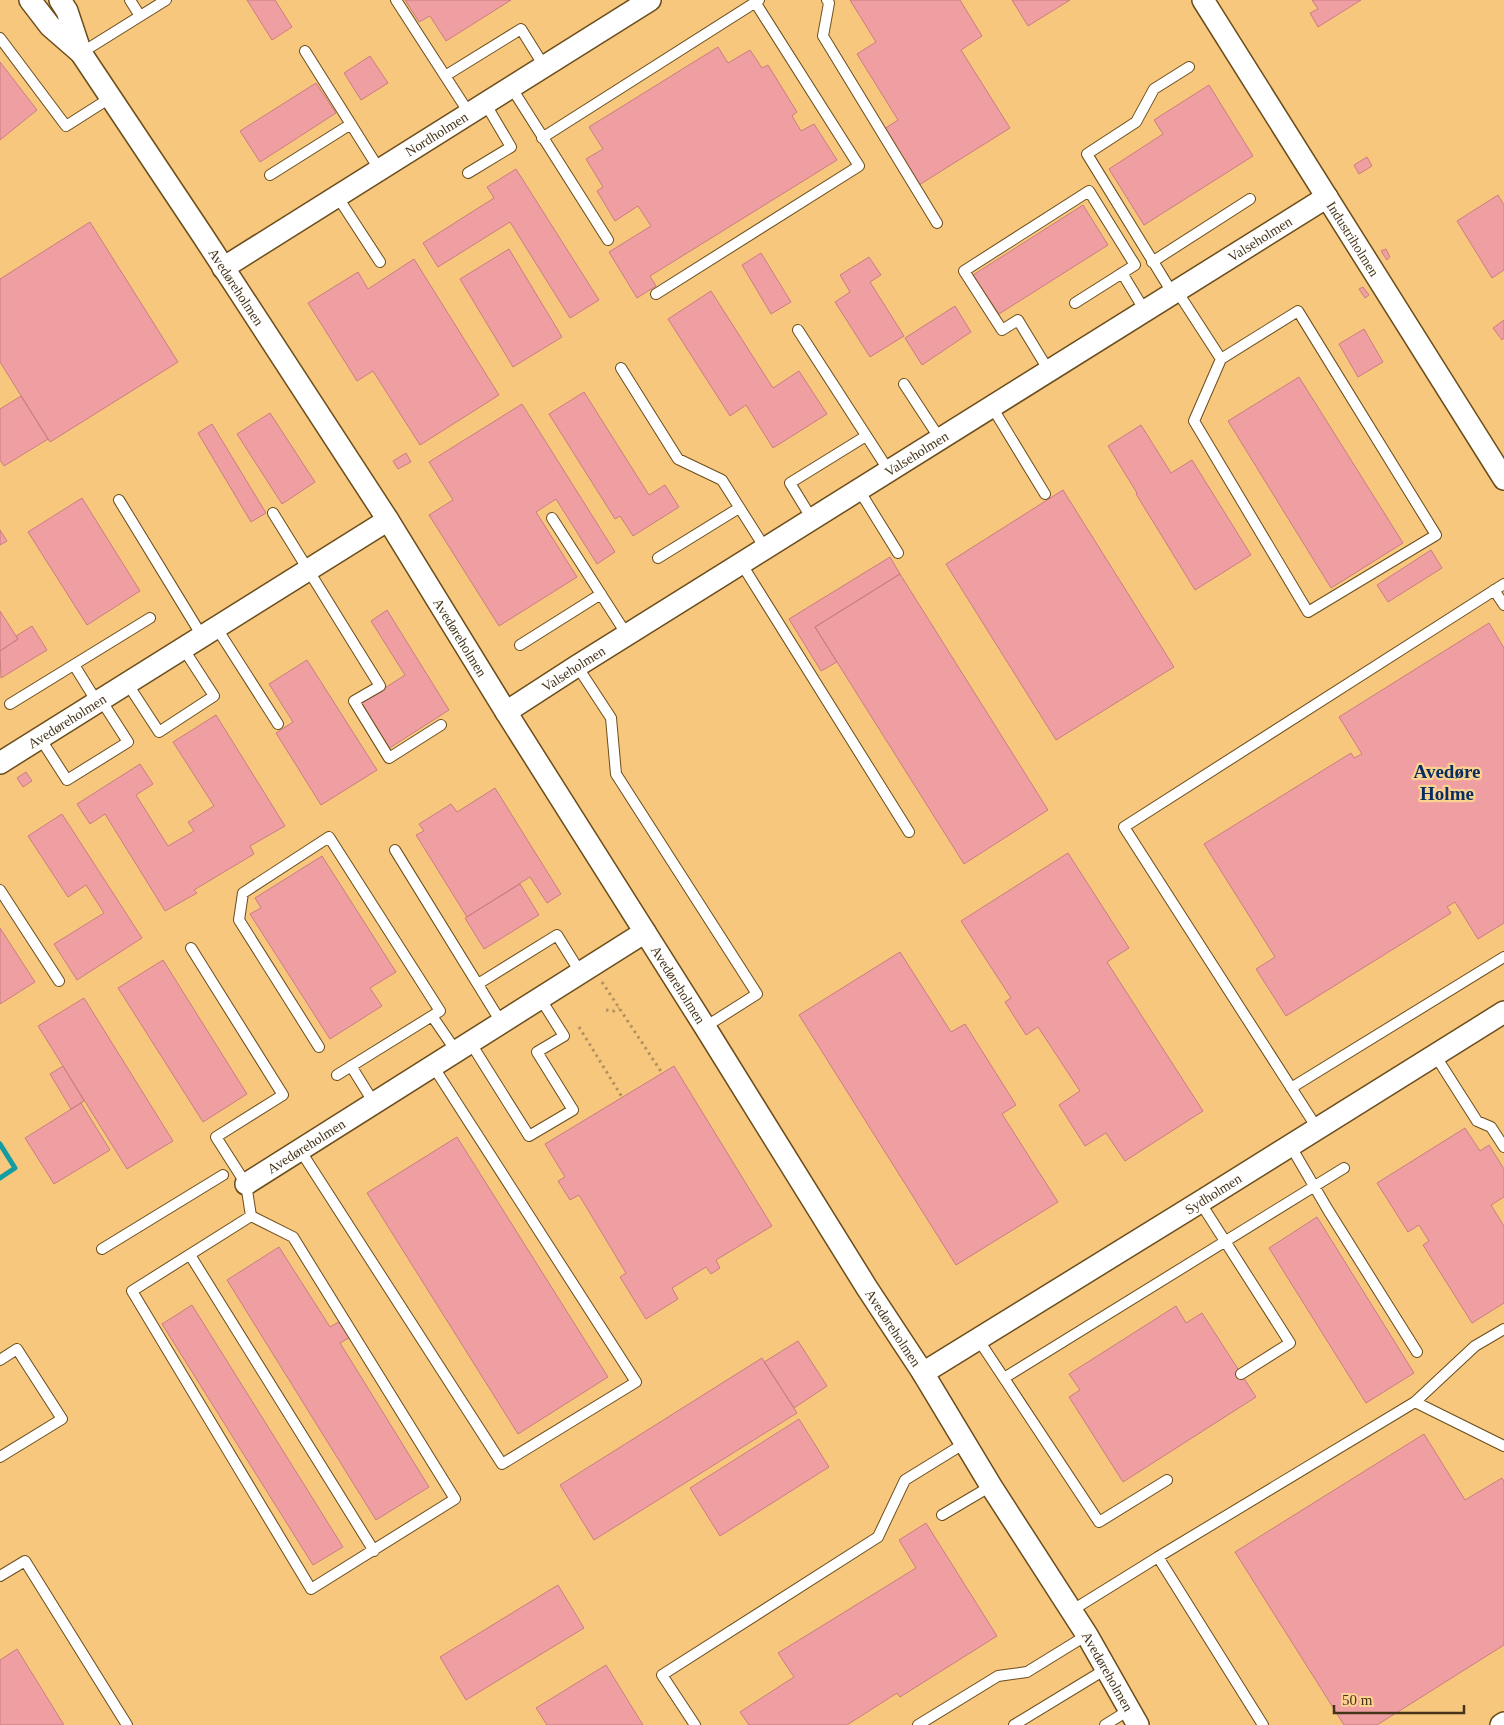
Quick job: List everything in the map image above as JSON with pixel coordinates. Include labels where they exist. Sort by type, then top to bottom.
[{"type":"street","name":"Avedøreholmen","points":[[30,0],[50,26],[81,53]]},
{"type":"street","name":"Avedøreholmen","points":[[60,0],[67,11],[81,53],[388,520],[867,1288],[923,1373],[991,1486],[1087,1635],[1134,1718]]},
{"type":"street","name":"Nordholmen","points":[[223,268],[650,0]]},
{"type":"street","name":"Industriholmen","points":[[1203,0],[1504,479]]},
{"type":"street","name":"Valseholmen","points":[[506,712],[1327,197]]},
{"type":"street","name":"Avedøreholmen","points":[[0,763],[388,520]]},
{"type":"street","name":"Avedøreholmen","points":[[246,1184],[645,932]]},
{"type":"street","name":"Sydholmen","points":[[923,1373],[1504,1012]]},
{"type":"lane","points":[[130,0],[140,16]]},
{"type":"lane","points":[[81,53],[166,0]]},
{"type":"lane","points":[[396,0],[445,76],[477,108],[511,147],[468,173]]},
{"type":"lane","points":[[828,0],[823,36],[937,223]]},
{"type":"lane","points":[[542,138],[757,1],[859,166],[656,294]]},
{"type":"lane","points":[[445,76],[521,29],[544,66]]},
{"type":"lane","points":[[0,38],[66,126],[110,98]]},
{"type":"lane","points":[[305,51],[379,170]]},
{"type":"lane","points":[[1189,67],[1154,89],[1136,122],[1086,154],[1152,262],[1221,358]]},
{"type":"lane","points":[[511,87],[608,240]]},
{"type":"lane","points":[[270,175],[350,124]]},
{"type":"lane","points":[[1050,370],[1018,320],[1002,330],[964,270],[1089,191],[1135,265],[1075,303]]},
{"type":"lane","points":[[337,196],[380,262]]},
{"type":"lane","points":[[1152,262],[1250,199]]},
{"type":"lane","points":[[1122,273],[1145,311]]},
{"type":"lane","points":[[1298,311],[1436,535],[1308,612],[1194,421],[1221,358],[1298,311]]},
{"type":"lane","points":[[798,330],[889,471]]},
{"type":"lane","points":[[621,368],[678,459],[722,480],[765,548]]},
{"type":"lane","points":[[904,384],[940,439]]},
{"type":"lane","points":[[992,407],[1045,494]]},
{"type":"lane","points":[[812,519],[790,483],[866,436]]},
{"type":"lane","points":[[859,490],[898,553]]},
{"type":"lane","points":[[119,500],[209,632],[278,724]]},
{"type":"lane","points":[[658,558],[739,508]]},
{"type":"lane","points":[[274,514],[380,686],[354,701],[388,758],[441,725]]},
{"type":"lane","points":[[552,518],[627,635]]},
{"type":"lane","points":[[741,563],[910,832]]},
{"type":"lane","points":[[1317,1128],[1124,828],[1504,584]]},
{"type":"lane","points":[[1494,590],[1504,605]]},
{"type":"lane","points":[[520,645],[601,594]]},
{"type":"lane","points":[[10,704],[150,618]]},
{"type":"lane","points":[[127,683],[159,732],[214,696],[183,648]]},
{"type":"lane","points":[[40,738],[67,780],[128,742],[74,665]]},
{"type":"lane","points":[[577,666],[611,718],[616,774],[757,994],[705,1027]]},
{"type":"lane","points":[[319,1047],[239,920],[243,893],[330,837],[440,1011],[337,1075]]},
{"type":"lane","points":[[395,850],[501,1022]]},
{"type":"lane","points":[[0,890],[60,981]]},
{"type":"lane","points":[[478,984],[557,935],[586,969]]},
{"type":"lane","points":[[191,948],[284,1095],[216,1137],[246,1184],[251,1216]]},
{"type":"lane","points":[[1291,1088],[1504,957]]},
{"type":"lane","points":[[432,1016],[463,1047],[529,1136],[573,1110],[537,1052],[564,1036],[540,998]]},
{"type":"lane","points":[[1435,1055],[1478,1121],[1491,1127],[1504,1147]]},
{"type":"lane","points":[[351,1066],[374,1103]]},
{"type":"lane","points":[[300,1150],[502,1464],[636,1382],[433,1066]]},
{"type":"lane","points":[[1290,1145],[1417,1352]]},
{"type":"lane","points":[[1004,1378],[1344,1168]]},
{"type":"lane","points":[[102,1250],[223,1176]]},
{"type":"lane","points":[[1200,1202],[1290,1343],[1241,1374]]},
{"type":"lane","points":[[251,1216],[293,1237],[455,1499],[374,1551],[311,1588],[132,1292],[251,1216]]},
{"type":"lane","points":[[190,1255],[374,1551]]},
{"type":"lane","points":[[1071,1611],[1415,1402],[1475,1346],[1504,1329]]},
{"type":"lane","points":[[978,1340],[1099,1522],[1167,1480]]},
{"type":"lane","points":[[0,1360],[17,1349],[62,1419],[0,1456]]},
{"type":"lane","points":[[1415,1402],[1504,1446]]},
{"type":"lane","points":[[695,1725],[662,1675],[878,1537],[905,1480],[965,1443]]},
{"type":"lane","points":[[942,1516],[991,1486]]},
{"type":"lane","points":[[1158,1557],[1263,1725]]},
{"type":"lane","points":[[0,1576],[25,1561],[127,1725]]},
{"type":"lane","points":[[918,1725],[998,1676],[1027,1672],[1087,1635]]},
{"type":"lane","points":[[1014,1725],[1106,1669]]},
{"type":"lane","points":[[1105,1725],[1134,1718]]},
{"type":"path","points":[[586,969],[619,1008],[662,1073]]},
{"type":"path","points":[[606,1010],[614,1011],[619,1008]]},
{"type":"path","points":[[579,1026],[622,1097]]},
{"type":"shaded area","points":[[0,0],[1504,0],[1504,1725],[0,1725]]},
{"type":"building","points":[[247,0],[275,0],[292,27],[272,40]]},
{"type":"building","points":[[405,0],[511,0],[446,41],[430,16],[419,22]]},
{"type":"building","points":[[850,0],[960,0],[982,36],[961,50],[1010,128],[919,185],[884,129],[898,120],[857,54],[876,42]]},
{"type":"building","points":[[1012,0],[1070,0],[1028,26]]},
{"type":"building","points":[[1312,0],[1361,0],[1318,27],[1310,13],[1318,9]]},
{"type":"building","points":[[718,47],[728,63],[750,50],[762,68],[768,65],[797,112],[792,116],[801,131],[814,124],[837,160],[650,276],[656,286],[637,298],[609,252],[651,226],[638,206],[615,221],[597,191],[603,187],[586,159],[603,149],[589,127]]},
{"type":"building","points":[[370,56],[388,83],[361,100],[344,73]]},
{"type":"building","points":[[0,62],[37,110],[0,140]]},
{"type":"building","points":[[316,83],[336,113],[260,162],[240,131]]},
{"type":"building","points":[[1209,85],[1253,156],[1144,225],[1109,169],[1163,134],[1154,120]]},
{"type":"building","points":[[1367,157],[1372,166],[1359,174],[1354,165]]},
{"type":"building","points":[[516,169],[599,300],[570,318],[510,222],[438,267],[423,243],[494,198],[487,187]]},
{"type":"building","points":[[1498,195],[1504,205],[1504,270],[1492,278],[1457,221]]},
{"type":"building","points":[[1083,205],[1108,245],[999,314],[973,275]]},
{"type":"building","points":[[90,222],[178,362],[50,442],[0,362],[0,279]]},
{"type":"building","points":[[509,249],[562,337],[513,367],[460,279]]},
{"type":"building","points":[[1386,249],[1390,257],[1387,260],[1381,251]]},
{"type":"building","points":[[761,253],[791,302],[771,314],[742,265]]},
{"type":"building","points":[[869,257],[881,275],[870,282],[904,336],[870,357],[835,302],[850,292],[840,275]]},
{"type":"building","points":[[414,259],[499,395],[420,445],[373,371],[357,381],[308,303],[358,272],[368,289]]},
{"type":"building","points":[[1363,287],[1369,295],[1365,298],[1359,289]]},
{"type":"building","points":[[711,291],[773,388],[799,371],[827,414],[773,448],[746,405],[730,416],[668,319]]},
{"type":"building","points":[[955,306],[971,332],[922,365],[905,338]]},
{"type":"building","points":[[1504,320],[1504,338],[1502,340],[1493,328]]},
{"type":"building","points":[[1364,329],[1383,362],[1358,377],[1339,344]]},
{"type":"building","points":[[1299,377],[1403,543],[1331,588],[1228,421]]},
{"type":"building","points":[[584,392],[649,495],[665,485],[679,507],[633,536],[620,516],[615,519],[549,414]]},
{"type":"building","points":[[21,396],[48,439],[4,466],[0,460],[0,409]]},
{"type":"building","points":[[522,404],[615,552],[597,564],[556,499],[536,512],[577,577],[499,626],[429,515],[453,500],[429,462]]},
{"type":"building","points":[[270,413],[315,482],[282,504],[237,434]]},
{"type":"building","points":[[212,424],[266,513],[251,522],[198,433]]},
{"type":"building","points":[[1141,425],[1171,473],[1192,460],[1251,555],[1195,590],[1108,446]]},
{"type":"building","points":[[406,453],[411,462],[398,469],[393,461]]},
{"type":"building","points":[[1063,490],[1174,667],[1056,740],[946,564]]},
{"type":"building","points":[[82,498],[140,591],[87,625],[28,532]]},
{"type":"building","points":[[0,530],[7,541],[0,545]]},
{"type":"building","points":[[1431,550],[1442,568],[1388,602],[1377,585]]},
{"type":"building","points":[[890,557],[900,574],[815,627],[837,662],[821,671],[789,619]]},
{"type":"building","points":[[900,574],[1048,810],[964,864],[815,627]]},
{"type":"building","points":[[387,610],[449,710],[388,749],[360,704],[405,675],[371,621]]},
{"type":"building","points":[[0,611],[18,639],[0,651]]},
{"type":"building","points":[[1489,623],[1504,648],[1504,923],[1478,939],[1455,902],[1447,907],[1451,913],[1286,1016],[1256,969],[1275,957],[1204,844],[1351,753],[1354,758],[1362,754],[1339,717]]},
{"type":"building","points":[[32,626],[47,650],[1,678],[0,651],[18,639],[16,636]]},
{"type":"building","points":[[307,660],[377,770],[321,805],[276,733],[293,722],[269,684]]},
{"type":"building","points":[[216,715],[285,826],[250,846],[254,854],[194,890],[197,893],[165,911],[105,814],[90,824],[77,804],[140,764],[153,784],[136,795],[168,846],[194,831],[188,822],[214,806],[173,742]]},
{"type":"building","points":[[26,772],[32,781],[23,787],[17,778]]},
{"type":"building","points":[[495,788],[561,894],[547,903],[530,877],[467,917],[416,835],[424,831],[419,824],[451,804],[457,812]]},
{"type":"building","points":[[62,814],[142,938],[77,980],[54,944],[104,913],[86,885],[68,897],[28,836]]},
{"type":"building","points":[[1068,853],[1129,948],[1107,962],[1203,1111],[1125,1161],[1106,1133],[1085,1146],[1059,1105],[1080,1091],[1038,1027],[1026,1035],[1005,1002],[1011,998],[961,921]]},
{"type":"building","points":[[322,856],[396,972],[370,988],[382,1006],[330,1039],[250,914],[261,908],[255,898]]},
{"type":"building","points":[[520,884],[539,915],[484,949],[465,918]]},
{"type":"building","points":[[0,928],[35,982],[0,1004]]},
{"type":"building","points":[[900,952],[951,1032],[965,1024],[1016,1105],[1002,1114],[1058,1202],[956,1265],[799,1015]]},
{"type":"building","points":[[163,960],[247,1094],[203,1122],[118,988]]},
{"type":"building","points":[[84,998],[173,1141],[127,1169],[38,1026]]},
{"type":"building","points":[[63,1066],[84,1101],[71,1109],[50,1074]]},
{"type":"building","points":[[674,1066],[772,1226],[716,1260],[720,1268],[711,1274],[706,1267],[672,1288],[678,1299],[646,1319],[620,1277],[626,1273],[579,1195],[570,1200],[558,1181],[565,1177],[545,1144]]},
{"type":"building","points":[[81,1103],[110,1150],[54,1184],[25,1138]]},
{"type":"building","points":[[1465,1128],[1480,1151],[1489,1145],[1504,1169],[1504,1197],[1491,1205],[1504,1226],[1504,1303],[1472,1323],[1423,1245],[1429,1241],[1419,1225],[1408,1232],[1377,1183]]},
{"type":"building","points":[[457,1137],[608,1377],[518,1434],[367,1193]]},
{"type":"building","points":[[1317,1217],[1414,1373],[1366,1403],[1269,1248]]},
{"type":"building","points":[[279,1247],[330,1327],[342,1320],[352,1336],[340,1343],[429,1487],[376,1520],[227,1280]]},
{"type":"building","points":[[192,1305],[343,1547],[313,1565],[162,1324]]},
{"type":"building","points":[[1176,1306],[1186,1323],[1202,1313],[1256,1397],[1123,1482],[1069,1397],[1080,1390],[1069,1374]]},
{"type":"building","points":[[798,1341],[827,1386],[794,1408],[764,1362]]},
{"type":"building","points":[[762,1358],[797,1413],[594,1540],[560,1485]]},
{"type":"building","points":[[799,1419],[829,1467],[720,1536],[690,1488]]},
{"type":"building","points":[[1424,1434],[1465,1500],[1502,1478],[1504,1482],[1504,1645],[1377,1725],[1344,1725],[1235,1552]]},
{"type":"building","points":[[926,1523],[997,1636],[900,1697],[897,1693],[847,1725],[749,1725],[740,1712],[794,1677],[778,1653],[916,1568],[899,1540]]},
{"type":"building","points":[[558,1585],[584,1628],[466,1700],[440,1657]]},
{"type":"building","points":[[17,1649],[64,1725],[0,1725],[0,1660]]},
{"type":"building","points":[[606,1665],[643,1725],[547,1725],[536,1708]]},
{"type":"waterway","points":[[0,1144],[15,1168],[0,1178]]},
{"type":"district","name":"Avedøre Holme","points":[[1447,782]]}]
